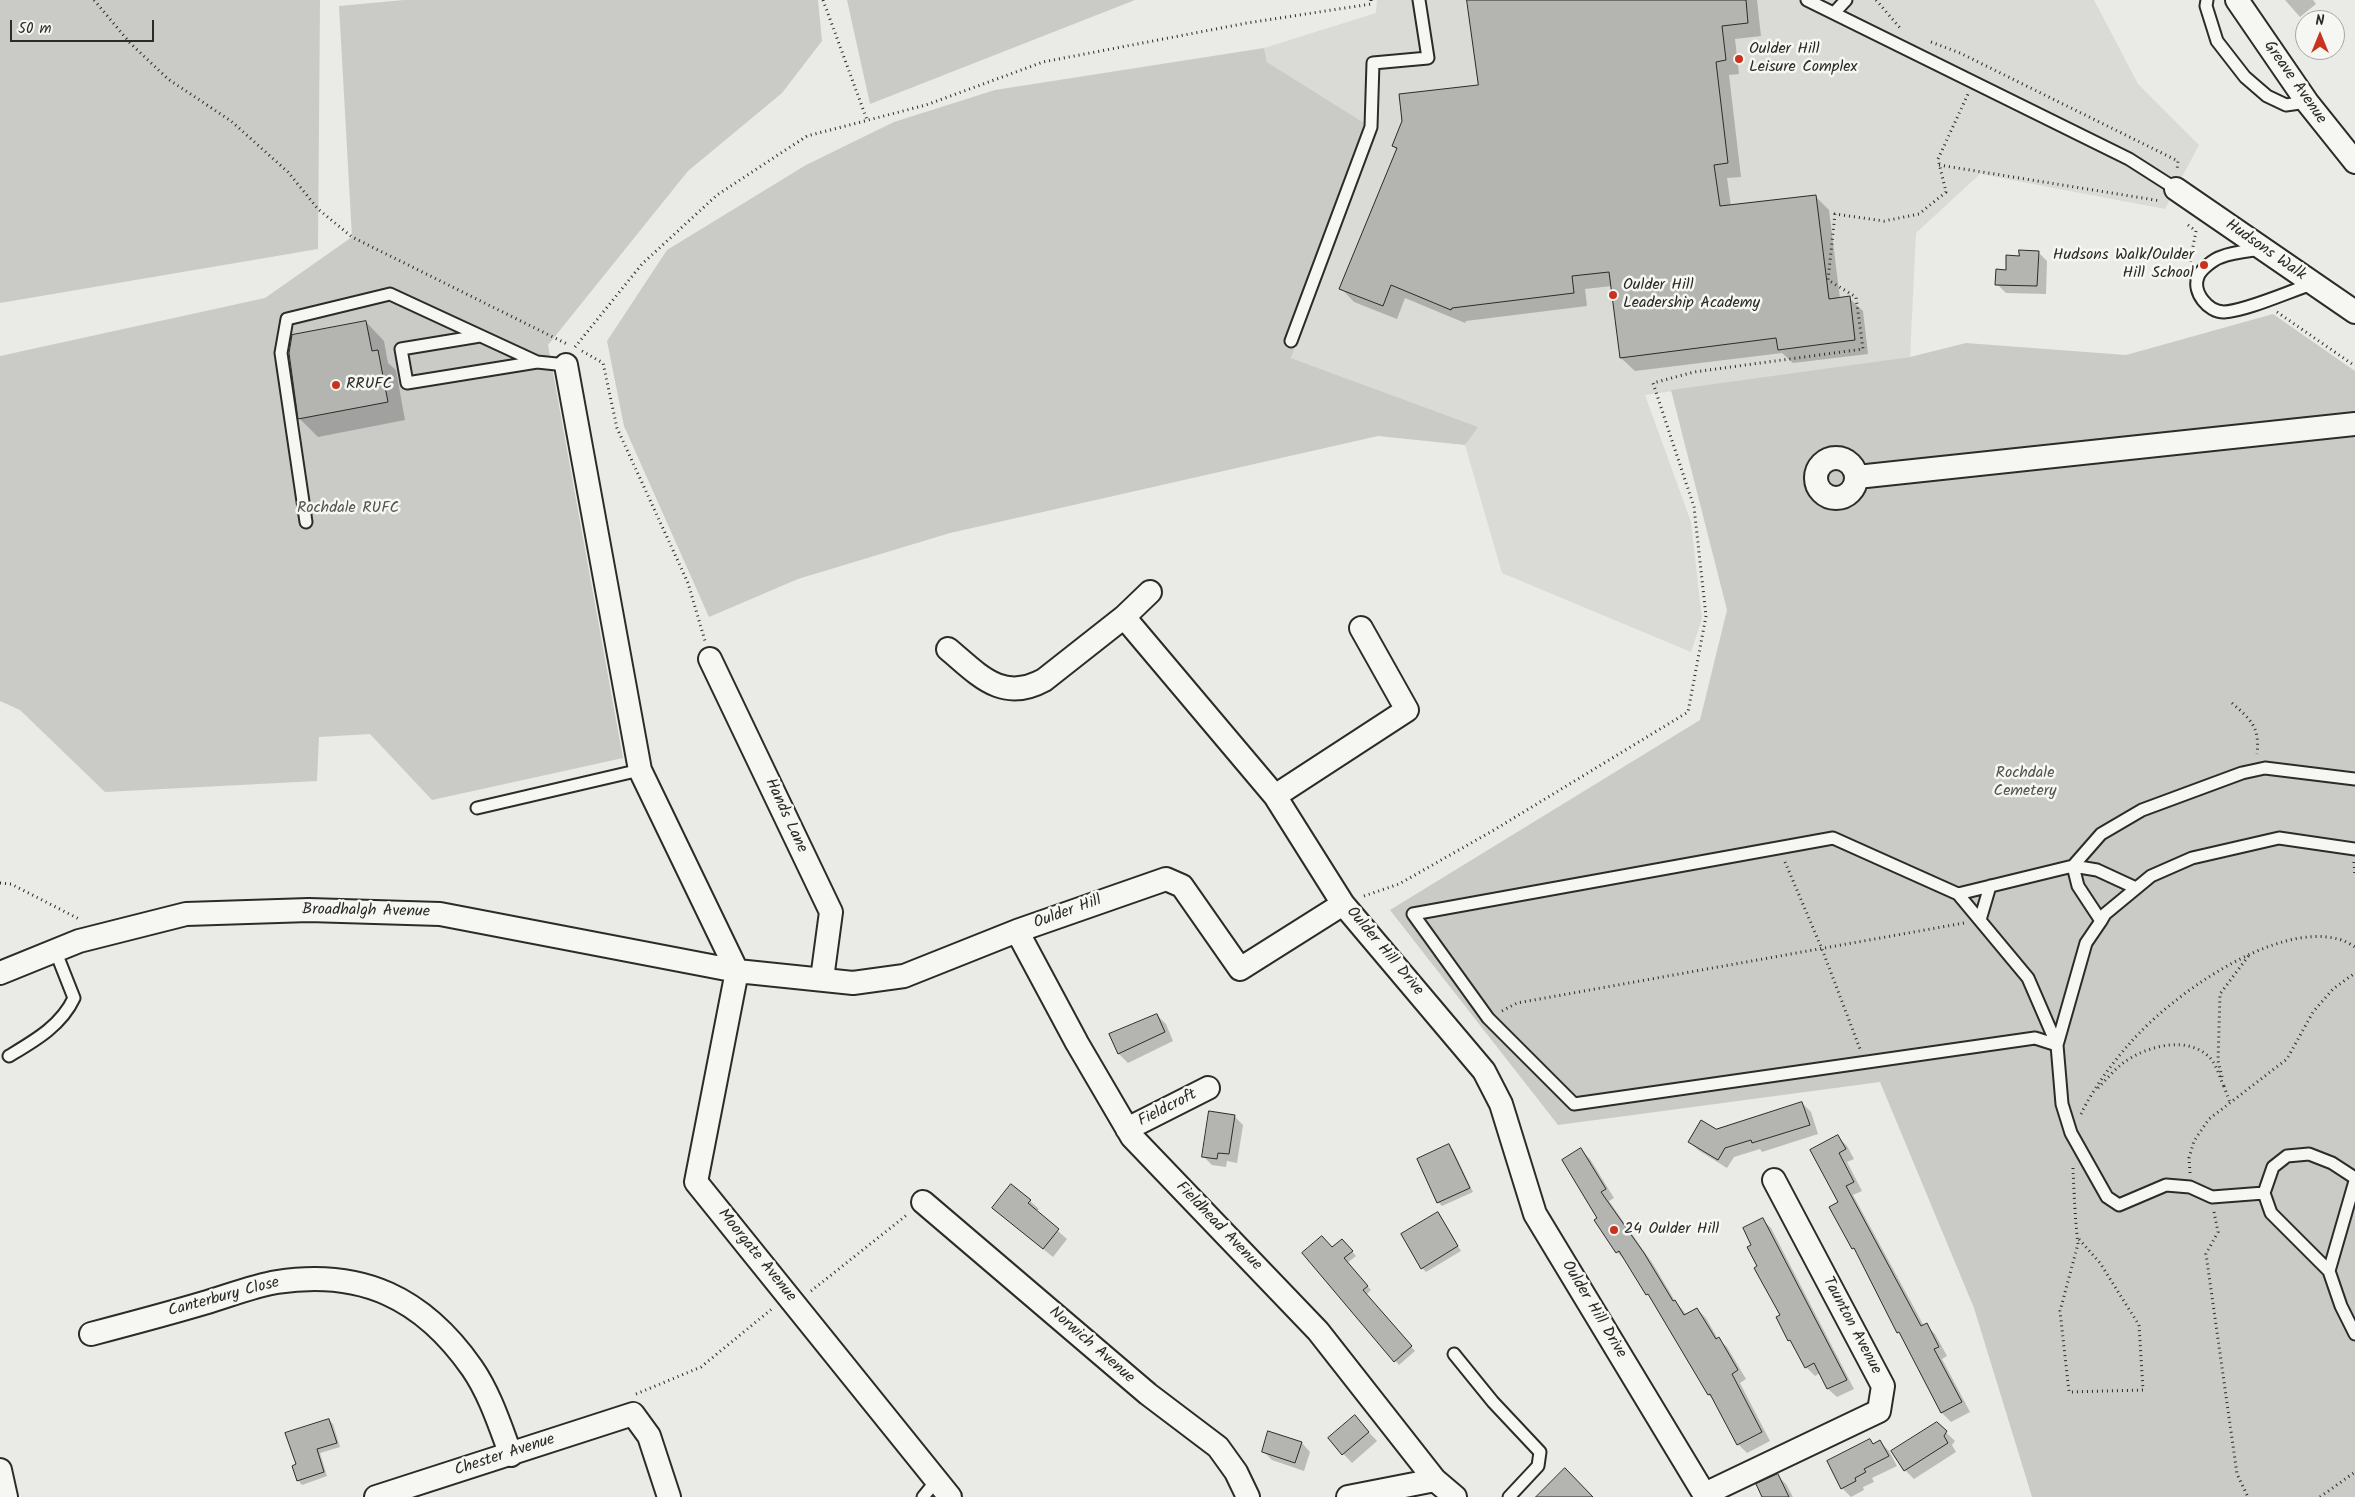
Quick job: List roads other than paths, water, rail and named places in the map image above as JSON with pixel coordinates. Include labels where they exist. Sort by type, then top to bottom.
[{"type":"street","name":"Greave Avenue","points":[[2237,0],[2307,102],[2355,162]]},
{"type":"street","name":"Hudsons Walk","points":[[2169,195],[2262,249],[2355,312]]},
{"type":"street","points":[[570,356],[640,770],[737,971]]},
{"type":"street","points":[[1857,477],[2355,424]]},
{"type":"street","points":[[948,649],[987,681],[995,685],[1016,689],[1031,687],[1044,680],[1124,616],[1150,592]]},
{"type":"street","name":"Oulder Hill Drive","points":[[1124,616],[1275,796],[1343,904],[1484,1072],[1501,1104],[1535,1214],[1706,1496]]},
{"type":"street","points":[[1275,796],[1408,710],[1361,628]]},
{"type":"street","name":"Hands Lane","points":[[710,659],[831,912],[822,979]]},
{"type":"street","name":"Oulder Hill","points":[[737,971],[822,979],[853,984],[904,976],[1017,932],[1166,878],[1182,886],[1240,969],[1343,904]]},
{"type":"street","name":"Broadhalgh Avenue","points":[[0,972],[79,941],[186,914],[309,910],[440,914],[737,971]]},
{"type":"street","name":"Fieldhead Avenue","points":[[1017,932],[1077,1043],[1132,1137],[1318,1331],[1435,1480],[1455,1497]]},
{"type":"street","name":"Moorgate Avenue","points":[[737,971],[696,1182],[792,1300],[937,1492]]},
{"type":"street","name":"Fieldcroft","points":[[1127,1129],[1208,1088]]},
{"type":"street","name":"Taunton Avenue","points":[[1706,1496],[1879,1410],[1883,1386],[1774,1180]]},
{"type":"street","name":"Norwich Avenue","points":[[924,1202],[1148,1394],[1218,1448],[1236,1472],[1248,1497]]},
{"type":"street","name":"Canterbury Close","points":[[91,1334],[276,1282],[324,1278],[363,1284],[406,1302],[442,1330],[473,1369],[492,1404],[511,1454]]},
{"type":"street","name":"Chester Avenue","points":[[376,1497],[634,1414],[649,1436],[670,1497]]},
{"type":"street","points":[[0,1470],[6,1497]]},
{"type":"street","points":[[1348,1497],[1435,1480]]},
{"type":"lane","points":[[1291,341],[1371,127],[1373,63],[1428,58],[1419,0]]},
{"type":"lane","points":[[1807,0],[2129,159],[2169,195]]},
{"type":"lane","points":[[1834,13],[1846,0]]},
{"type":"lane","points":[[2207,0],[2206,6],[2217,41],[2245,77],[2267,96],[2286,105],[2307,102]]},
{"type":"lane","points":[[2262,249],[2220,257],[2201,271],[2197,278],[2197,290],[2201,298],[2212,309],[2224,312],[2312,284]]},
{"type":"lane","points":[[306,522],[282,353],[287,318],[390,294],[537,362]]},
{"type":"lane","points":[[480,336],[401,349],[406,383],[570,356]]},
{"type":"lane","points":[[2073,866],[2101,834],[2142,810],[2242,773],[2265,768],[2355,779]]},
{"type":"lane","points":[[477,808],[640,770]]},
{"type":"lane","points":[[2057,1045],[2035,1038],[1574,1104],[1488,1018],[1413,914],[1833,838],[1958,894],[2028,978],[2057,1045],[2062,1104],[2071,1133],[2107,1197],[2119,1205],[2166,1185],[2190,1187],[2212,1197],[2264,1194]]},
{"type":"lane","points":[[2057,1045],[2086,943],[2105,914],[2151,876],[2192,858],[2279,838],[2355,849]]},
{"type":"lane","points":[[2073,866],[2078,886],[2101,921]]},
{"type":"lane","points":[[1958,894],[2073,866],[2097,870],[2136,888]]},
{"type":"lane","points":[[1980,920],[1990,886]]},
{"type":"lane","points":[[9,1056],[46,1034],[69,1008],[74,998],[55,950]]},
{"type":"lane","points":[[2329,1272],[2355,1179],[2332,1163],[2309,1154],[2287,1156],[2273,1167],[2264,1194],[2270,1213],[2329,1272],[2341,1306],[2355,1334]]},
{"type":"lane","points":[[1454,1354],[1493,1402],[1540,1452],[1538,1466],[1509,1497]]},
{"type":"place","name":"Oulder Hill Leisure Complex","points":[[1739,59]]},
{"type":"place","name":"Hudsons Walk/Oulder Hill School","points":[[2204,265]]},
{"type":"place","name":"Oulder Hill Leadership Academy","points":[[1613,295]]},
{"type":"place","name":"RRUFC","points":[[336,385]]},
{"type":"place","name":"24 Oulder Hill","points":[[1614,1230]]},
{"type":"park label","name":"Rochdale RUFC","points":[[348,509]]},
{"type":"park label","name":"Rochdale Cemetery","points":[[2025,783]]}]
